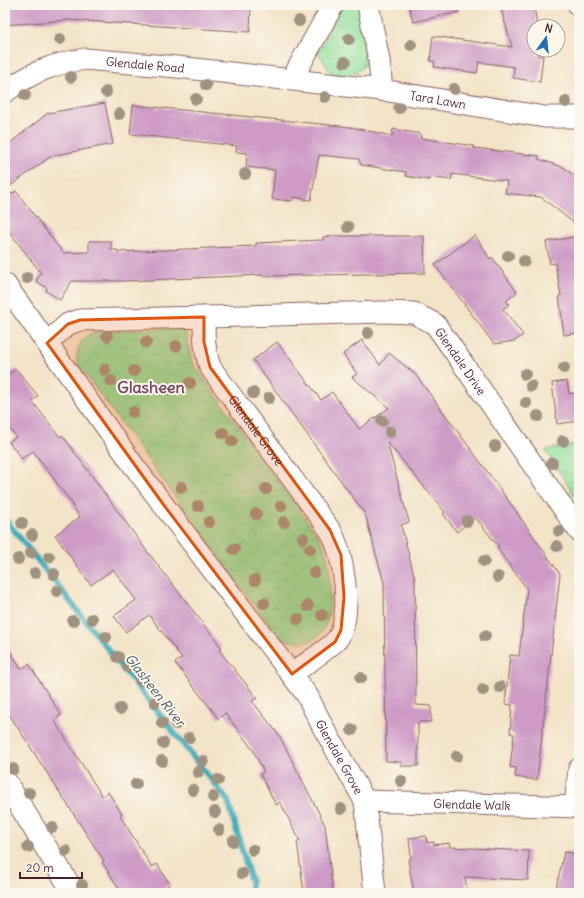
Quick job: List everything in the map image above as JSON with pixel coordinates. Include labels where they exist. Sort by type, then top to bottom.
[{"type":"street","points":[[292,80],[333,5]]},
{"type":"street","points":[[368,5],[380,60],[382,90]]},
{"type":"street","name":"Glendale Road","points":[[5,92],[27,76],[40,70],[71,61],[86,59],[128,62],[382,90]]},
{"type":"street","name":"Tara Lawn","points":[[382,90],[545,117],[579,117]]},
{"type":"street","name":"Glendale Grove","points":[[5,284],[158,498],[307,695],[323,727],[365,801],[375,893]]},
{"type":"street","name":"Glendale Drive","points":[[204,317],[383,312],[414,313],[423,317],[434,324],[445,338],[579,531]]},
{"type":"street","points":[[47,343],[68,324],[80,320],[204,317]]},
{"type":"street","name":"Glendale Grove","points":[[204,317],[204,342],[210,367],[330,530],[336,540],[341,555],[344,572],[344,598],[341,630],[334,642],[292,674]]},
{"type":"street","points":[[577,807],[579,769]]},
{"type":"street","points":[[5,781],[74,893]]},
{"type":"street","name":"Glendale Walk","points":[[365,801],[577,807]]},
{"type":"highlighted area","points":[[204,317],[204,342],[210,367],[330,530],[341,555],[344,597],[341,630],[335,642],[292,674],[163,504],[47,343],[68,324],[80,320]]},
{"type":"green space","points":[[341,5],[360,5],[369,57],[366,63],[358,71],[349,75],[331,73],[318,52]]},
{"type":"green space","points":[[172,328],[185,332],[191,361],[322,543],[327,557],[329,570],[330,604],[325,626],[320,634],[313,640],[304,642],[292,641],[278,637],[77,363],[77,353],[80,344],[85,337],[94,332]]},
{"type":"green space","points":[[579,443],[579,502],[545,450]]},
{"type":"building","points":[[5,5],[251,5],[250,32],[69,20],[5,25]]},
{"type":"building","points":[[409,5],[458,5],[459,12],[413,22]]},
{"type":"building","points":[[500,5],[534,5],[536,18],[526,18],[526,58],[543,58],[540,82],[513,78],[514,67],[479,62],[477,73],[434,67],[435,62],[430,61],[433,36],[512,47]]},
{"type":"building","points":[[105,103],[113,144],[51,156],[5,190],[5,147],[48,113]]},
{"type":"building","points":[[133,105],[350,127],[392,136],[393,129],[421,134],[420,138],[474,146],[474,148],[539,156],[538,159],[563,167],[579,179],[579,227],[541,197],[505,193],[507,181],[452,174],[451,180],[429,177],[429,180],[406,176],[406,172],[361,165],[359,159],[319,155],[311,200],[293,197],[292,201],[272,199],[275,170],[246,167],[247,153],[236,152],[237,146],[130,134]]},
{"type":"building","points":[[16,191],[63,253],[89,252],[89,241],[111,241],[111,250],[118,250],[118,252],[256,246],[256,243],[323,240],[323,237],[333,236],[424,236],[425,273],[262,275],[125,281],[72,281],[60,300],[46,291],[47,288],[36,281],[41,273],[5,226],[5,199]]},
{"type":"building","points":[[475,235],[490,259],[492,257],[517,292],[506,301],[509,304],[503,309],[523,335],[515,341],[494,344],[435,265]]},
{"type":"building","points":[[579,236],[579,333],[564,335],[559,296],[561,295],[555,263],[550,264],[546,242]]},
{"type":"building","points":[[362,340],[380,365],[389,353],[415,374],[498,486],[560,574],[537,780],[515,777],[516,768],[510,767],[514,734],[510,733],[512,705],[505,704],[510,655],[519,656],[527,589],[497,548],[499,547],[475,517],[457,532],[443,514],[445,512],[387,442],[409,522],[401,525],[415,579],[416,705],[431,706],[431,722],[418,722],[418,766],[401,766],[401,762],[386,761],[384,583],[365,514],[253,360],[277,342],[321,400],[332,392],[359,429],[389,408],[352,377],[357,374],[343,354]]},
{"type":"building","points":[[16,369],[38,396],[32,401],[60,437],[62,435],[146,550],[222,648],[219,650],[257,698],[252,701],[279,735],[325,825],[333,893],[304,893],[297,841],[300,841],[280,802],[276,805],[260,774],[264,772],[253,750],[225,713],[219,719],[175,663],[182,658],[149,615],[126,632],[114,616],[136,600],[113,569],[91,585],[55,535],[80,517],[72,506],[73,505],[33,451],[22,459],[9,442],[16,437],[5,422],[5,377]]},
{"type":"building","points":[[567,381],[569,394],[579,392],[579,421],[557,424],[552,383]]},
{"type":"building","points":[[5,643],[21,669],[29,664],[61,715],[54,720],[102,796],[108,792],[122,814],[120,816],[152,867],[157,864],[170,884],[156,893],[122,893],[102,862],[104,861],[5,708]]},
{"type":"building","points":[[426,836],[427,843],[434,842],[434,845],[449,843],[450,847],[529,851],[528,880],[465,877],[467,890],[454,893],[414,893],[408,860],[411,858],[409,838]]},
{"type":"building","points":[[564,852],[579,854],[579,893],[555,893]]},
{"type":"waterway","name":"Glasheen River","points":[[5,519],[228,801],[251,881],[251,893]]},
{"type":"district","name":"Glasheen","points":[[151,387]]}]
